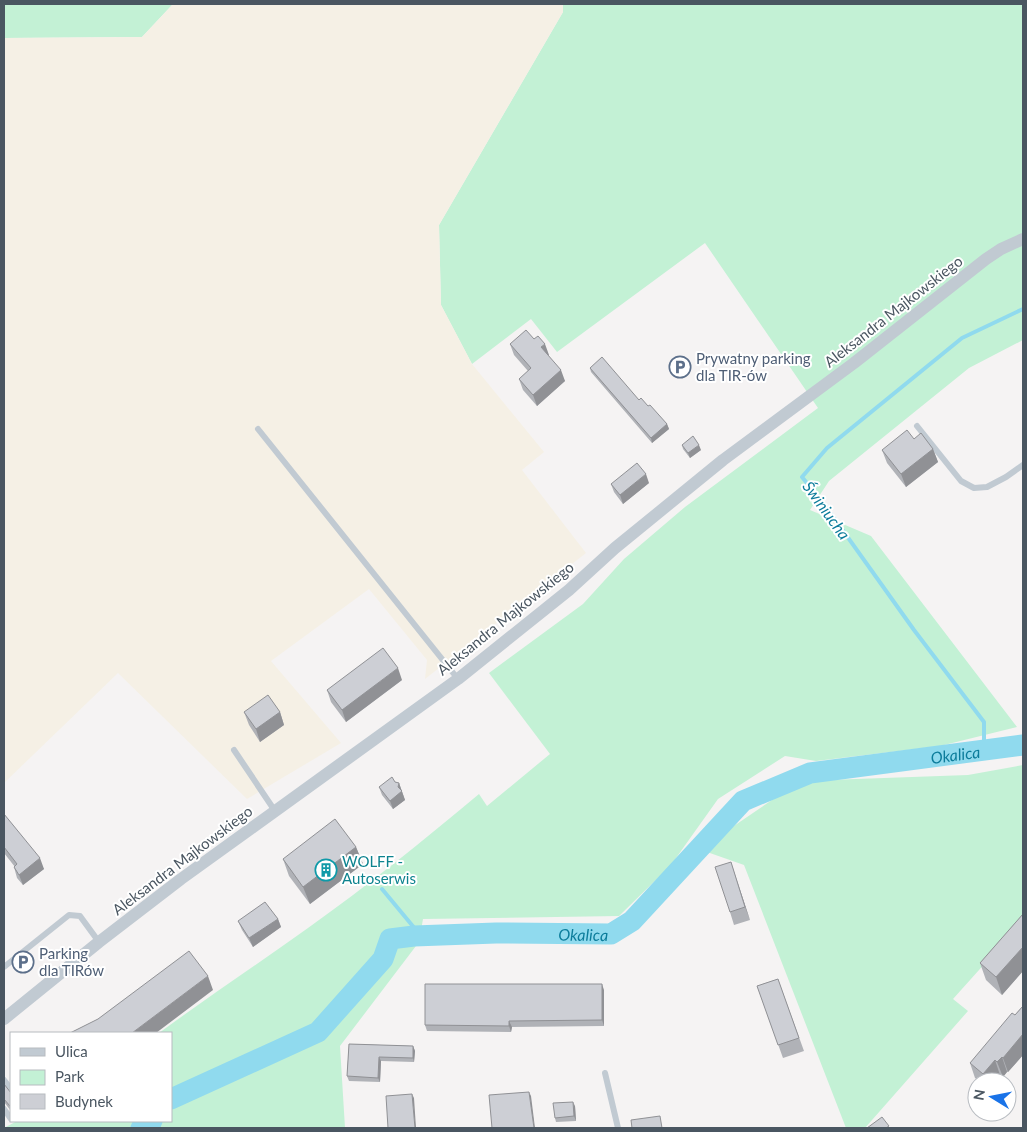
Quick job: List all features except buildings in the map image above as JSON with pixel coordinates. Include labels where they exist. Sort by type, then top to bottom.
[{"type":"street","name":"Aleksandra Majkowskiego","points":[[4,1019],[181,879],[458,679],[563,595],[615,548],[723,460],[854,363],[986,258],[1023,239]]},
{"type":"lane","points":[[917,426],[961,482],[974,488],[987,487],[1023,465]]},
{"type":"lane","points":[[258,429],[458,679]]},
{"type":"lane","points":[[234,750],[275,811]]},
{"type":"lane","points":[[4,967],[69,915],[80,916],[99,942]]},
{"type":"lane","points":[[605,1073],[618,1128]]},
{"type":"green space","points":[[4,4],[173,4],[142,37],[4,38]]},
{"type":"green space","points":[[563,4],[1023,4],[1023,340],[969,368],[829,481],[810,510],[871,536],[1017,727],[940,746],[816,761],[785,756],[718,799],[671,865],[619,916],[423,919],[419,942],[340,1046],[345,1128],[4,1128],[15,1122],[172,1122],[172,1032],[160,1032],[352,896],[479,794],[487,806],[550,754],[489,673],[583,604],[624,559],[685,507],[818,408],[705,243],[557,352],[531,319],[472,364],[441,305],[439,225],[563,12]]},
{"type":"green space","points":[[1023,765],[1023,921],[953,999],[968,1011],[865,1128],[846,1128],[744,865],[707,852],[725,832],[800,781],[968,775]]},
{"type":"sand","points":[[173,4],[563,4],[563,12],[439,225],[441,305],[472,364],[544,452],[522,470],[586,553],[425,679],[427,660],[369,589],[271,661],[341,743],[247,799],[118,673],[4,783],[4,38],[142,37]]},
{"type":"waterway","name":"Świniucha","points":[[984,750],[984,722],[914,630],[824,504],[802,477],[827,448],[962,338],[1023,309]]},
{"type":"waterway","name":"Okalica","points":[[172,1099],[318,1032],[383,959],[390,939],[414,936],[496,933],[611,934],[632,921],[743,801],[810,773],[1023,745]]},
{"type":"waterway","points":[[382,889],[421,936]]},
{"type":"waterway","name":"Okalica","points":[[141,1128],[150,1122]]},
{"type":"place","name":"Prywatny parking dla TIR-ów","points":[[680,367]]},
{"type":"place","name":"WOLFF - Autoserwis","points":[[326,870]]},
{"type":"place","name":"Parking dla TIRów","points":[[23,962]]}]
